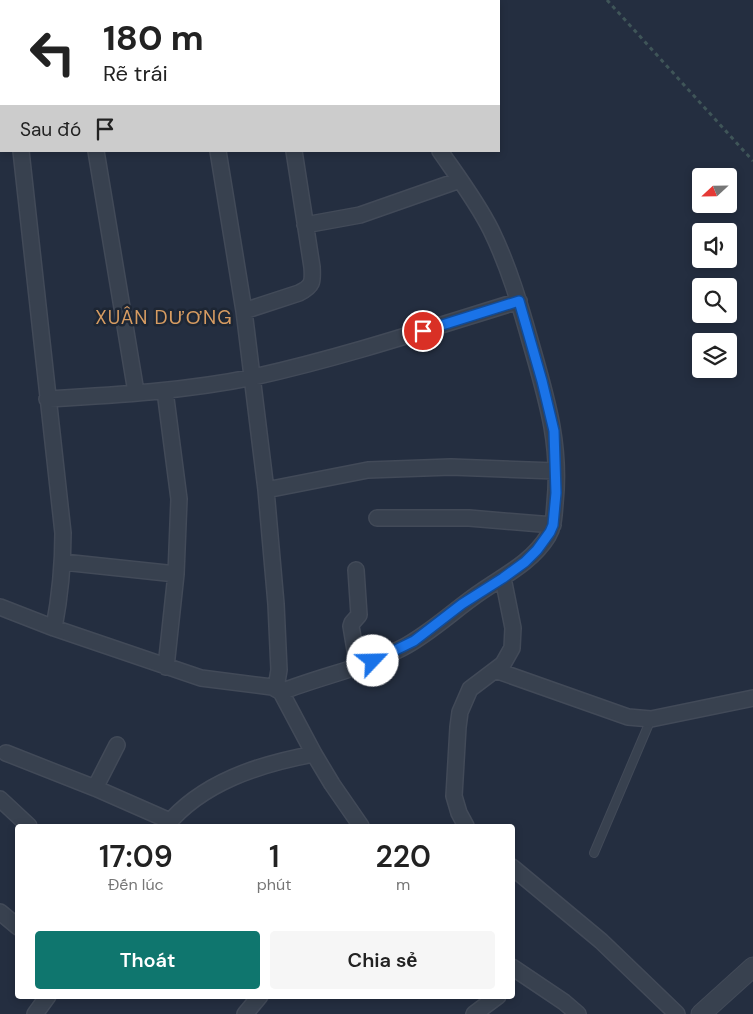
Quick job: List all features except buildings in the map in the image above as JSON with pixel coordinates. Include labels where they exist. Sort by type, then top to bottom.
[{"type":"street","points":[[21,152],[63,533],[63,562],[54,628]]},
{"type":"street","points":[[96,152],[136,392]]},
{"type":"street","points":[[218,152],[244,311],[266,490],[276,613],[279,690],[332,784],[360,824]]},
{"type":"street","points":[[244,311],[300,293],[311,285],[313,279],[294,152]]},
{"type":"street","points":[[0,607],[166,667],[211,680],[279,690],[358,668],[414,641],[469,599],[504,584],[537,550],[547,538],[553,525],[556,471],[552,419],[519,301],[490,229],[478,206],[441,152]]},
{"type":"street","points":[[305,225],[360,215],[460,180]]},
{"type":"street","points":[[47,399],[165,391],[252,377],[364,349],[519,301]]},
{"type":"street","points":[[165,391],[178,499],[176,574],[166,667]]},
{"type":"street","points":[[266,490],[343,474],[378,470],[451,468],[556,471]]},
{"type":"street","points":[[377,518],[469,518],[553,525]]},
{"type":"street","points":[[63,562],[176,574]]},
{"type":"street","points":[[356,570],[359,615],[352,623],[352,626],[358,668]]},
{"type":"street","points":[[465,824],[459,813],[454,796],[459,719],[470,689],[503,664],[512,648],[513,628],[504,584]]},
{"type":"street","points":[[495,670],[628,717],[652,719],[753,698]]},
{"type":"street","points":[[94,788],[117,745]]},
{"type":"street","points":[[6,753],[94,788],[168,824],[198,796],[217,784],[268,765],[314,754]]},
{"type":"street","points":[[0,799],[27,824]]},
{"type":"street","points":[[515,869],[601,941],[676,1014]]},
{"type":"street","points":[[0,912],[15,924]]},
{"type":"street","points":[[701,1014],[753,967]]},
{"type":"street","points":[[516,976],[564,1002],[578,1014]]},
{"type":"street","points":[[35,1014],[46,999]]},
{"type":"street","points":[[245,1014],[258,999]]},
{"type":"street","points":[[474,1014],[494,999]]},
{"type":"lane","points":[[594,853],[652,719]]},
{"type":"path","points":[[607,0],[753,161]]},
{"type":"district","name":"XUÂN DƯƠNG","points":[[164,317]]},
{"type":"route","points":[[373,661],[414,641],[462,604],[525,562],[547,538],[553,525],[556,493],[554,431],[519,301],[423,331]]}]
